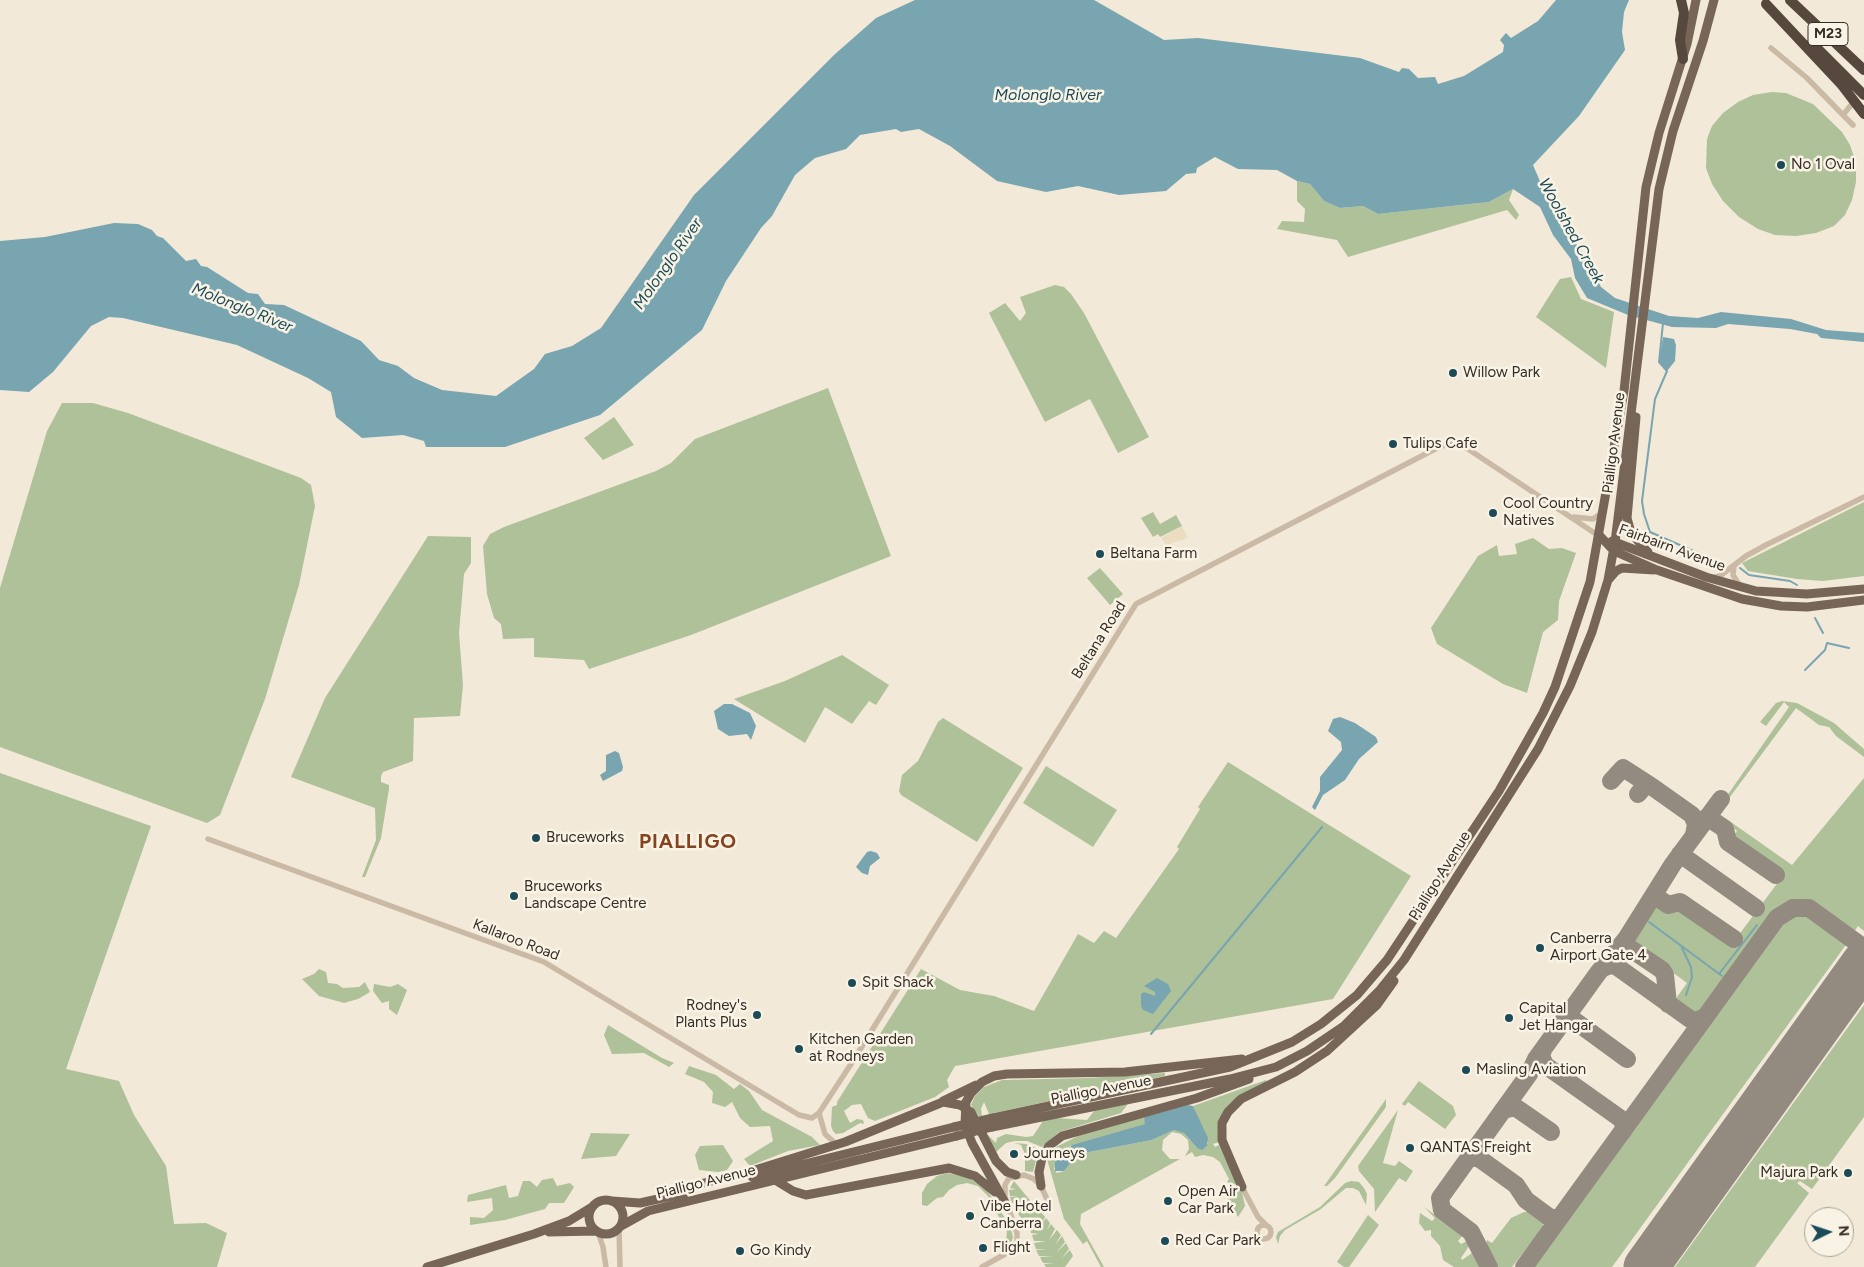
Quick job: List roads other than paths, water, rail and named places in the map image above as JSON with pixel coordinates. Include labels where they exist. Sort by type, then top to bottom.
[{"type":"highway","points":[[1681,0],[1684,13],[1680,36],[1683,59]]},
{"type":"highway","name":"M23","points":[[1790,0],[1864,70]]},
{"type":"highway","points":[[1764,2],[1841,84],[1864,114]]},
{"type":"highway","name":"M23","points":[[1764,2],[1824,54],[1864,95]]},
{"type":"main road","name":"Pialligo Avenue","points":[[993,1122],[1262,1072],[1307,1052],[1344,1026],[1380,991],[1404,960],[1552,724],[1581,662],[1608,580],[1641,342],[1653,226],[1664,164],[1714,0]]},
{"type":"main road","name":"Pialligo Avenue","points":[[612,1201],[640,1203],[1230,1067],[1292,1042],[1341,1009],[1373,977],[1415,919],[1499,791],[1543,713],[1576,629],[1590,582],[1600,536],[1624,391],[1646,187],[1659,133],[1683,59],[1695,2]]},
{"type":"main road","points":[[1636,380],[1636,434],[1627,518],[1631,533],[1652,556]]},
{"type":"main road","name":"Fairbairn Avenue","points":[[1600,536],[1657,570],[1702,587],[1761,603],[1807,607],[1864,600]]},
{"type":"main road","name":"Fairbairn Avenue","points":[[1614,546],[1652,556],[1742,588],[1792,594],[1828,594],[1864,589]]},
{"type":"main road","points":[[1608,580],[1616,571],[1622,568],[1657,570]]},
{"type":"main road","points":[[1242,1187],[1222,1140],[1222,1123],[1228,1112],[1241,1099],[1307,1065],[1340,1041],[1383,998],[1404,960]]},
{"type":"main road","points":[[680,1194],[712,1180],[755,1170],[837,1145],[936,1104],[986,1080],[1007,1074],[1125,1072],[1250,1058]]},
{"type":"main road","points":[[1041,1186],[1039,1172],[1042,1158],[1049,1146],[1062,1136],[1197,1098],[1231,1087],[1262,1072]]},
{"type":"main road","points":[[986,1080],[972,1092],[965,1107],[964,1120],[968,1134],[1008,1208]]},
{"type":"main road","points":[[936,1104],[951,1102],[965,1107],[977,1120],[996,1161],[1006,1171],[1016,1175]]},
{"type":"main road","name":"Pialligo Avenue","points":[[620,1227],[644,1212],[775,1180],[956,1131]]},
{"type":"main road","points":[[775,1180],[797,1193],[809,1194],[903,1175],[954,1169],[972,1174],[983,1181],[1008,1208]]},
{"type":"main road","points":[[427,1267],[534,1234],[573,1219],[603,1200],[612,1201],[620,1207],[623,1213],[620,1227],[609,1234],[569,1230],[534,1234]]},
{"type":"main road","points":[[592,1208],[589,1220],[597,1232]]},
{"type":"street","points":[[1771,48],[1807,78],[1853,125]]},
{"type":"street","points":[[1843,115],[1851,105]]},
{"type":"street","name":"Beltana Road","points":[[819,1113],[1136,604],[1441,446],[1454,444],[1468,450],[1600,536]]},
{"type":"street","points":[[1710,578],[1720,576],[1766,545],[1864,497]]},
{"type":"street","points":[[1572,517],[1593,519],[1604,511]]},
{"type":"street","points":[[1734,566],[1735,580],[1742,588]]},
{"type":"street","name":"Kallaroo Road","points":[[208,838],[544,962],[802,1117],[812,1118],[819,1113]]},
{"type":"street","points":[[819,1113],[825,1134],[837,1145]]},
{"type":"street","points":[[982,1267],[1007,1253],[1015,1246],[1018,1238],[1008,1208],[1006,1183],[1009,1178],[1016,1175],[1030,1176],[1041,1186],[1050,1206]]},
{"type":"street","points":[[1242,1187],[1258,1217],[1266,1225]]},
{"type":"street","points":[[620,1227],[620,1267]]},
{"type":"street","points":[[597,1232],[606,1267]]},
{"type":"water","name":"Molonglo River","points":[[915,0],[1094,0],[1164,40],[1198,38],[1360,58],[1399,72],[1402,68],[1409,69],[1418,78],[1435,77],[1438,84],[1464,76],[1503,52],[1504,45],[1500,40],[1506,33],[1511,38],[1538,21],[1556,0],[1629,0],[1624,12],[1622,32],[1625,50],[1579,116],[1533,165],[1542,186],[1555,204],[1553,210],[1583,254],[1601,287],[1615,298],[1669,316],[1698,318],[1721,312],[1791,319],[1826,330],[1864,333],[1864,342],[1821,338],[1817,334],[1790,329],[1728,324],[1716,328],[1672,327],[1628,315],[1587,298],[1575,278],[1571,259],[1553,235],[1540,207],[1513,189],[1489,202],[1378,214],[1363,206],[1340,208],[1324,201],[1310,184],[1297,181],[1277,170],[1238,169],[1215,157],[1197,168],[1196,173],[1186,174],[1166,191],[1119,195],[1078,186],[1046,192],[997,181],[950,146],[919,129],[901,132],[896,129],[860,135],[846,149],[815,158],[795,175],[772,216],[761,228],[726,281],[702,330],[600,415],[505,447],[426,447],[424,441],[403,435],[362,438],[336,417],[331,392],[308,378],[237,345],[123,318],[109,317],[91,326],[53,372],[29,392],[0,390],[0,241],[45,237],[114,223],[138,224],[152,230],[186,261],[196,259],[201,266],[207,267],[248,293],[258,294],[265,304],[284,305],[361,341],[379,360],[398,366],[414,378],[442,390],[496,396],[534,369],[545,354],[572,346],[601,328],[694,195],[834,55],[876,18]]},
{"type":"water","points":[[1663,337],[1674,339],[1676,345],[1675,361],[1667,371],[1659,362]]},
{"type":"water","points":[[724,704],[732,704],[750,713],[756,726],[751,740],[747,734],[729,736],[718,729],[714,711]]},
{"type":"water","points":[[1340,717],[1355,723],[1376,737],[1378,742],[1359,759],[1345,780],[1323,795],[1315,810],[1312,807],[1320,791],[1320,777],[1342,750],[1341,742],[1328,731],[1333,719]]},
{"type":"water","points":[[615,751],[619,753],[623,767],[622,771],[603,781],[600,775],[606,771],[606,755]]},
{"type":"water","points":[[867,852],[877,853],[880,858],[870,866],[868,875],[862,873],[856,867]]},
{"type":"water","points":[[1157,978],[1168,984],[1171,991],[1153,1014],[1143,1010],[1141,994],[1144,992],[1155,996],[1155,992],[1144,986]]},
{"type":"water","points":[[1188,1105],[1193,1106],[1208,1138],[1207,1146],[1202,1150],[1197,1148],[1184,1133],[1174,1130],[1152,1140],[1084,1153],[1074,1159],[1064,1171],[1055,1171],[1055,1162],[1072,1145],[1145,1124],[1144,1117]]},
{"type":"waterway","points":[[1663,323],[1659,362],[1667,371],[1655,399],[1642,501],[1644,514],[1650,532],[1721,563]]},
{"type":"waterway","points":[[1740,568],[1749,575],[1790,581],[1797,585]]},
{"type":"waterway","points":[[1815,618],[1823,633]]},
{"type":"waterway","points":[[1805,670],[1825,650],[1827,643],[1849,648]]},
{"type":"waterway","points":[[1151,1034],[1322,827]]},
{"type":"waterway","points":[[1649,922],[1722,976]]},
{"type":"waterway","points":[[1719,974],[1757,925]]},
{"type":"waterway","points":[[1682,948],[1691,967],[1692,977],[1686,995]]},
{"type":"place","name":"No 1 Oval","points":[[1781,165]]},
{"type":"place","name":"Willow Park","points":[[1453,373]]},
{"type":"place","name":"Tulips Cafe","points":[[1393,444]]},
{"type":"place","name":"Cool Country Natives","points":[[1493,513]]},
{"type":"place","name":"Beltana Farm","points":[[1100,554]]},
{"type":"place","name":"Bruceworks","points":[[536,838]]},
{"type":"place","name":"Bruceworks Landscape Centre","points":[[514,896]]},
{"type":"place","name":"Canberra Airport Gate 4","points":[[1540,948]]},
{"type":"place","name":"Spit Shack","points":[[852,983]]},
{"type":"place","name":"Rodney's Plants Plus","points":[[757,1015]]},
{"type":"place","name":"Capital Jet Hangar","points":[[1509,1018]]},
{"type":"place","name":"Kitchen Garden at Rodneys","points":[[799,1049]]},
{"type":"place","name":"Masling Aviation","points":[[1466,1070]]},
{"type":"place","name":"QANTAS Freight","points":[[1410,1148]]},
{"type":"place","name":"Journeys","points":[[1014,1154]]},
{"type":"place","name":"Majura Park","points":[[1848,1173]]},
{"type":"place","name":"Open Air Car Park","points":[[1168,1201]]},
{"type":"place","name":"Vibe Hotel Canberra","points":[[970,1216]]},
{"type":"place","name":"Red Car Park","points":[[1165,1241]]},
{"type":"place","name":"Flight","points":[[983,1248]]},
{"type":"place","name":"Go Kindy","points":[[740,1251]]},
{"type":"district","name":"PIALLIGO","points":[[688,842]]},
{"type":"water label","name":"Woolshed Creek","points":[[1571,231]]}]
